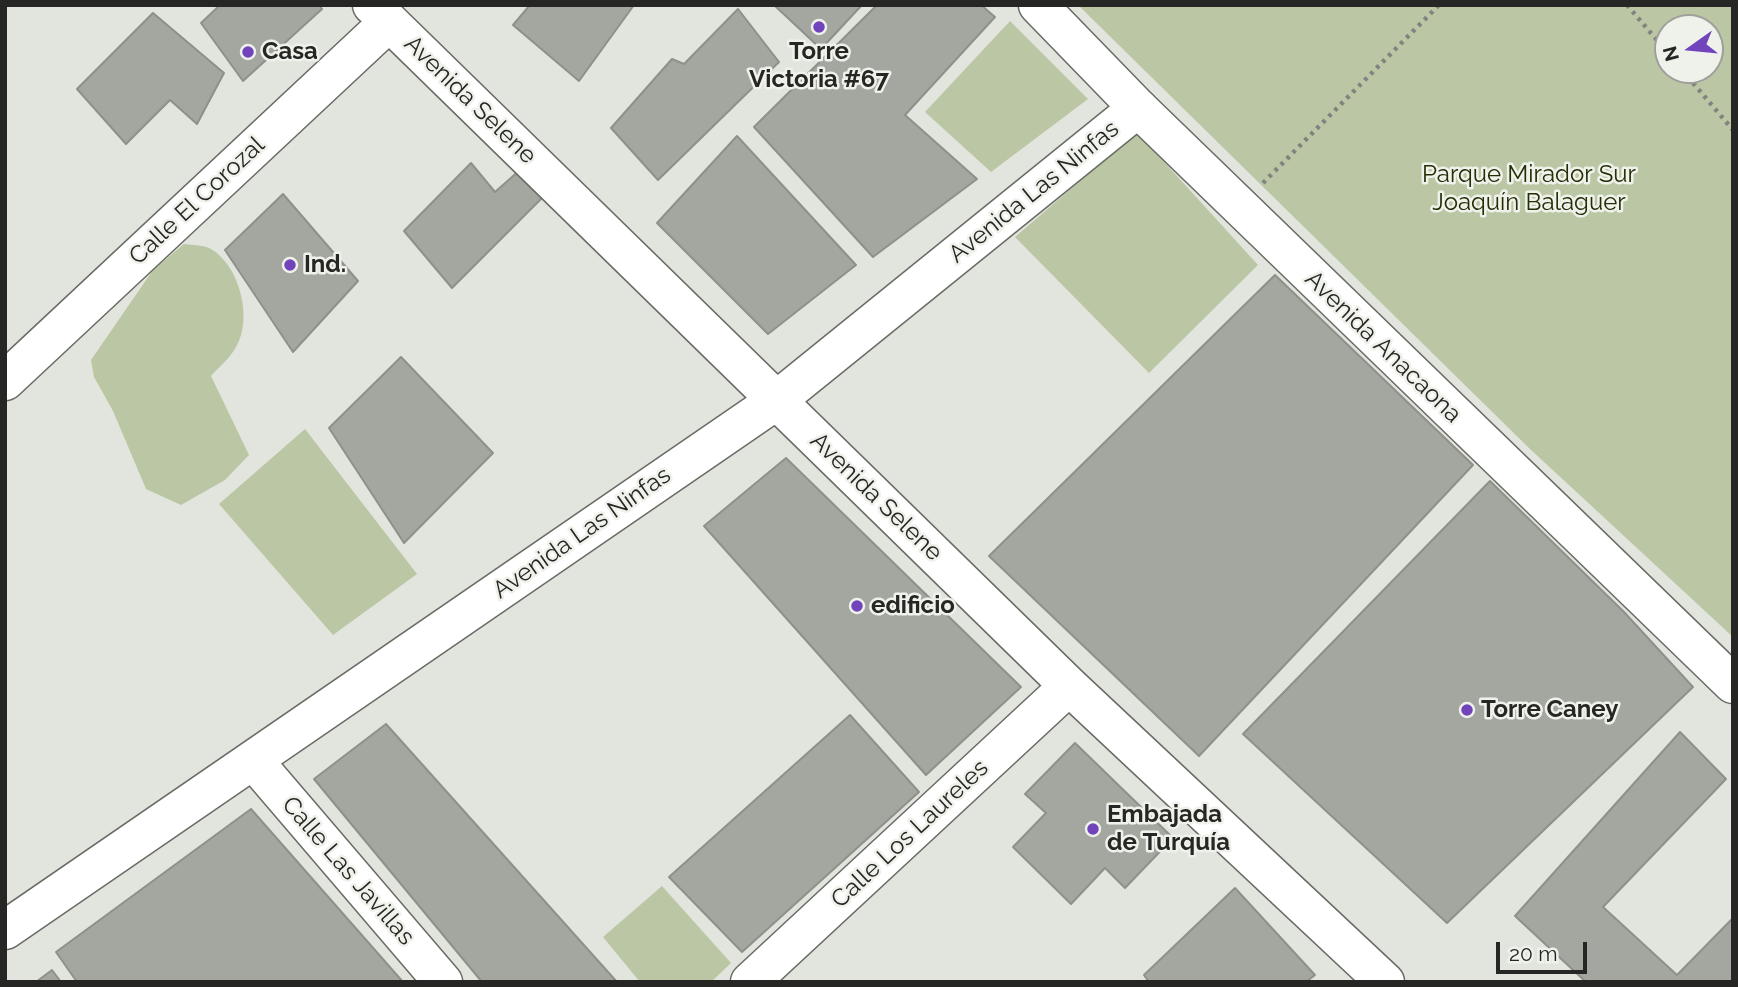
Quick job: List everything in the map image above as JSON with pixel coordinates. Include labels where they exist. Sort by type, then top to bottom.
[{"type":"street","name":"Avenida Anacaona","points":[[1038,5],[1138,108],[1733,684]]},
{"type":"street","name":"Calle El Corozal","points":[[5,380],[381,13]]},
{"type":"street","name":"Avenida Selene","points":[[381,13],[1069,685],[1385,982]]},
{"type":"street","name":"Avenida Las Ninfas","points":[[5,930],[777,400],[1138,108]]},
{"type":"street","name":"Calle Los Laureles","points":[[750,982],[1069,685]]},
{"type":"street","name":"Calle Las Javillas","points":[[253,760],[443,982]]},
{"type":"path","points":[[1257,188],[1439,5]]},
{"type":"path","points":[[1627,5],[1654,37]]},
{"type":"path","points":[[1694,84],[1733,130]]},
{"type":"green space","name":"Parque Mirador Sur Joaquín Balaguer","points":[[1078,5],[1733,5],[1733,637],[1530,449]]},
{"type":"green space","points":[[1010,21],[1088,99],[991,172],[925,112]]},
{"type":"green space","points":[[1137,132],[1258,265],[1149,373],[1015,237]]},
{"type":"green space","points":[[184,244],[208,248],[221,257],[230,268],[241,294],[241,335],[231,355],[211,376],[249,455],[225,480],[181,505],[146,489],[113,411],[94,377],[91,360],[153,270]]},
{"type":"green space","points":[[305,429],[417,574],[333,635],[219,504]]},
{"type":"green space","points":[[662,886],[731,963],[711,982],[640,982],[603,937]]},
{"type":"building","name":"Casa","points":[[220,5],[319,5],[322,9],[243,81],[201,23]]},
{"type":"building","points":[[530,5],[634,5],[579,81],[513,25]]},
{"type":"building","name":"Torre Victoria #67","points":[[774,5],[862,5],[821,49]]},
{"type":"building","points":[[877,5],[981,5],[995,17],[905,115],[977,179],[873,257],[754,127]]},
{"type":"building","points":[[738,9],[779,62],[658,180],[611,128],[672,59],[684,64]]},
{"type":"building","points":[[153,13],[224,73],[197,124],[170,100],[126,144],[77,89]]},
{"type":"building","points":[[737,136],[856,265],[768,334],[657,223]]},
{"type":"building","points":[[471,163],[495,192],[521,169],[544,196],[452,288],[404,231]]},
{"type":"building","name":"Ind.","points":[[283,194],[358,281],[293,352],[225,250]]},
{"type":"building","points":[[1275,275],[1473,465],[1199,756],[989,556]]},
{"type":"building","points":[[401,357],[493,453],[404,543],[329,428]]},
{"type":"building","name":"edificio","points":[[786,458],[1021,687],[926,775],[704,526]]},
{"type":"building","name":"Torre Caney","points":[[1490,481],[1624,612],[1693,687],[1447,923],[1243,734]]},
{"type":"building","points":[[850,715],[919,792],[742,952],[669,877]]},
{"type":"building","points":[[386,724],[617,982],[482,982],[314,779]]},
{"type":"building","points":[[1680,732],[1726,779],[1603,907],[1677,975],[1733,918],[1733,982],[1586,982],[1515,916]]},
{"type":"building","points":[[1075,743],[1173,838],[1125,888],[1105,868],[1071,904],[1013,847],[1046,813],[1025,794]]},
{"type":"building","points":[[251,809],[403,982],[77,982],[56,952]]},
{"type":"building","points":[[1235,888],[1315,975],[1306,982],[1149,982],[1144,975]]},
{"type":"building","points":[[52,970],[61,982],[36,982]]},
{"type":"place","name":"Torre Victoria #67","points":[[819,27]]},
{"type":"place","name":"Casa","points":[[248,52]]},
{"type":"place","name":"Ind.","points":[[290,265]]},
{"type":"place","name":"edificio","points":[[857,606]]},
{"type":"place","name":"Torre Caney","points":[[1467,710]]},
{"type":"place","name":"Embajada de Turquía","points":[[1093,829]]}]
